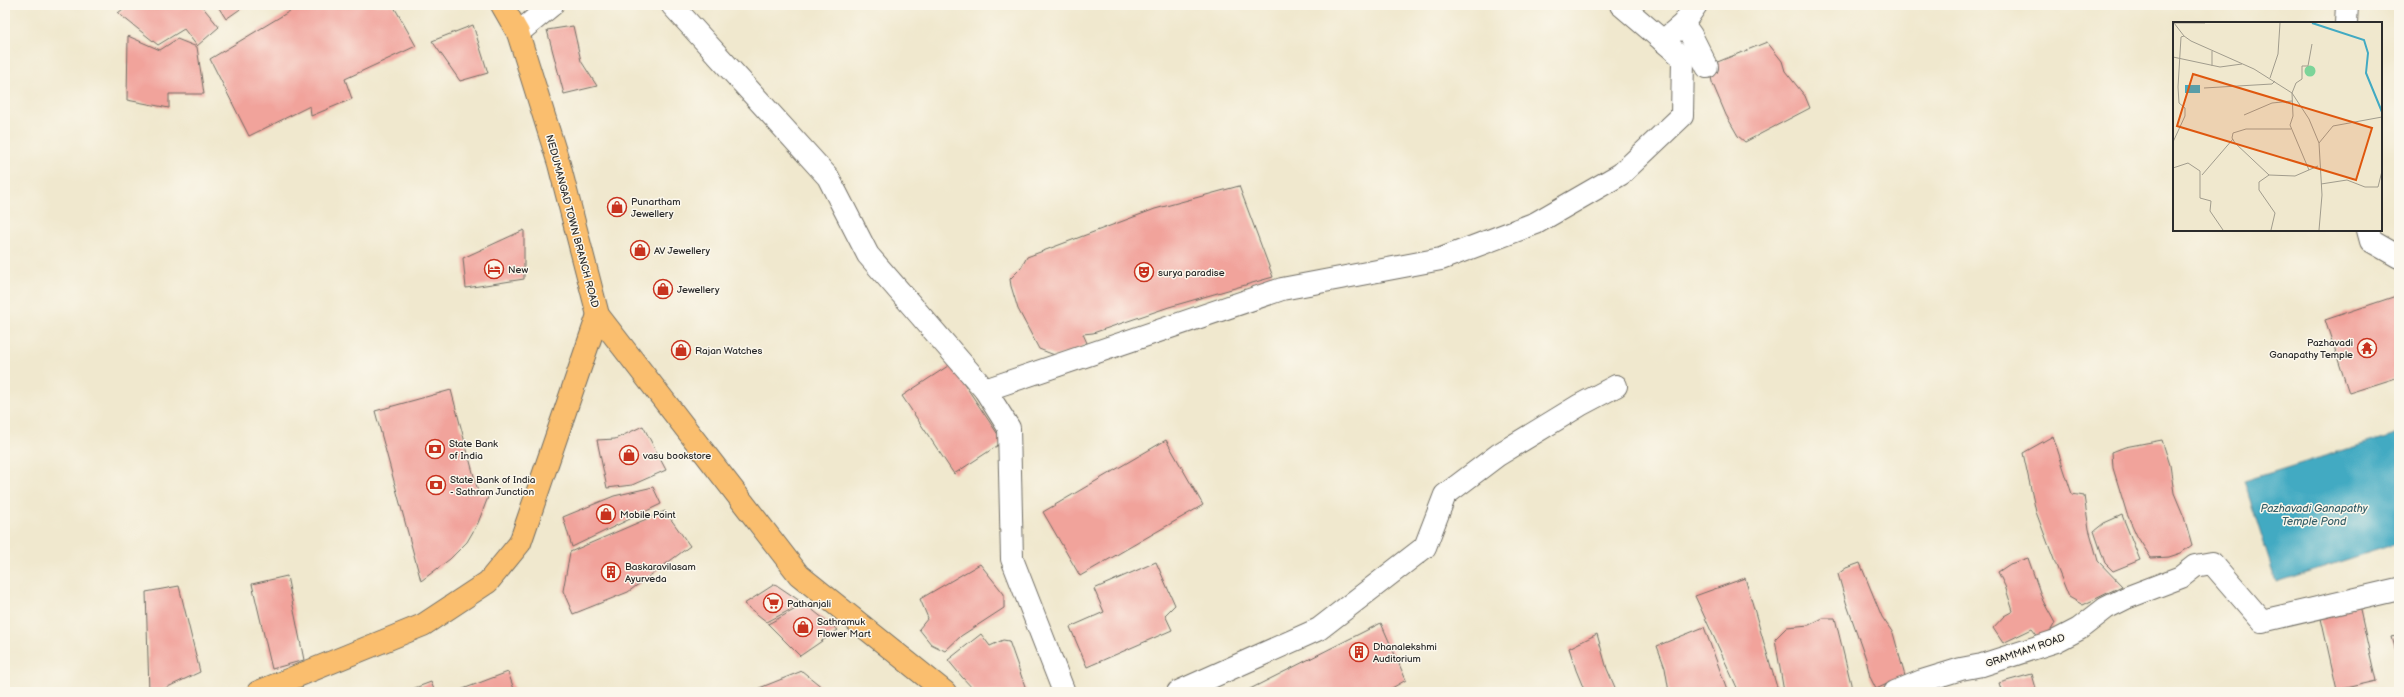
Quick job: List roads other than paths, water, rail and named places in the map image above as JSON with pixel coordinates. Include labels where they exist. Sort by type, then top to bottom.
[{"type":"main road","name":"NEDUMANGAD TOWN BRANCH ROAD","points":[[502,5],[518,33],[559,164],[598,315],[800,575],[945,692]]},
{"type":"main road","points":[[258,692],[423,625],[488,582],[520,543],[598,315]]},
{"type":"street","points":[[518,33],[552,5]]},
{"type":"street","points":[[672,5],[828,177],[868,255],[984,390],[1009,428],[1012,560],[1064,692]]},
{"type":"street","points":[[984,390],[1282,289],[1441,259],[1536,223],[1621,174],[1682,116],[1682,58],[1621,5]]},
{"type":"street","points":[[1663,41],[1683,24],[1696,5]]},
{"type":"street","points":[[2346,22],[2347,5]]},
{"type":"street","points":[[1683,24],[1692,35],[1707,67]]},
{"type":"street","points":[[2368,231],[2371,241],[2399,257]]},
{"type":"street","points":[[1178,692],[1319,629],[1424,547],[1445,495],[1498,455],[1580,405],[1616,386]]},
{"type":"street","name":"GRAMMAM ROAD","points":[[1895,692],[1922,681],[1961,669],[1982,665],[2056,641],[2079,629],[2106,608],[2126,598],[2181,577],[2195,566],[2212,563],[2262,621],[2399,589]]},
{"type":"water","name":"Pazhavadi Ganapathy Temple Pond","points":[[2399,433],[2399,543],[2276,582],[2244,481]]},
{"type":"place","name":"Punartham Jewellery","points":[[617,207]]},
{"type":"place","name":"AV Jewellery","points":[[640,250]]},
{"type":"place","name":"New","points":[[494,269]]},
{"type":"place","name":"surya paradise","points":[[1144,272]]},
{"type":"place","name":"Jewellery","points":[[663,289]]},
{"type":"place","name":"Pazhavadi Ganapathy Temple","points":[[2367,348]]},
{"type":"place","name":"Rajan Watches","points":[[681,350]]},
{"type":"place","name":"State Bank of India","points":[[435,449]]},
{"type":"place","name":"vasu bookstore","points":[[629,455]]},
{"type":"place","name":"State Bank of India - Sathram Junction","points":[[436,485]]},
{"type":"place","name":"Mobile Point","points":[[606,514]]},
{"type":"place","name":"Baskaravilasam Ayurveda","points":[[611,572]]},
{"type":"place","name":"Pathanjali","points":[[773,603]]},
{"type":"place","name":"Sathramuk Flower Mart","points":[[803,627]]},
{"type":"place","name":"Dhanalekshmi Auditorium","points":[[1359,652]]}]
